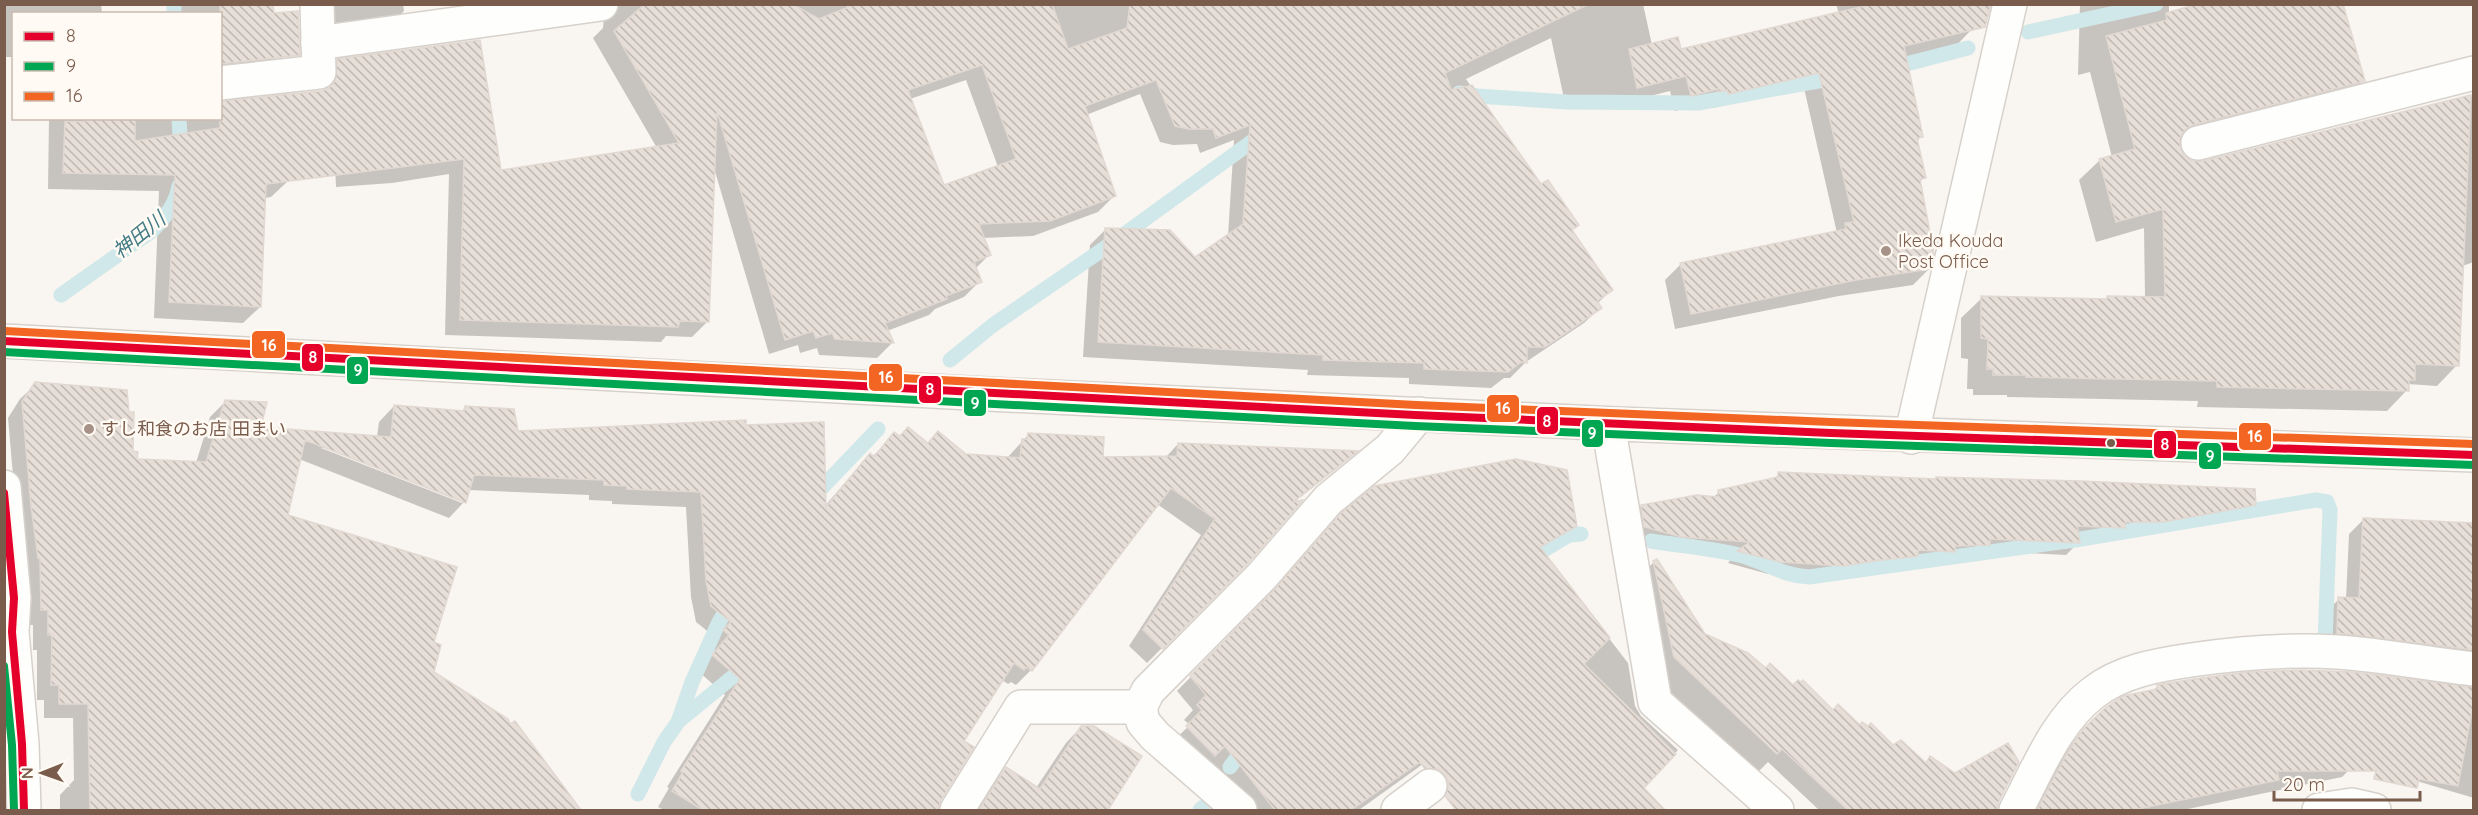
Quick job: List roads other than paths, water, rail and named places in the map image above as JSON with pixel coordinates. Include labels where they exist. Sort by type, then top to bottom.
[{"type":"street","points":[[222,83],[319,72],[317,4]]},
{"type":"street","points":[[318,43],[601,4]]},
{"type":"street","points":[[1911,436],[2010,4]]},
{"type":"street","points":[[2198,143],[2474,73]]},
{"type":"street","points":[[4,341],[1608,424],[2474,454]]},
{"type":"street","points":[[1240,810],[1155,736],[1143,722],[1140,707],[1148,691],[1262,576],[1328,500],[1390,449],[1419,414]]},
{"type":"street","points":[[1608,424],[1655,702],[1777,810]]},
{"type":"street","points":[[4,487],[9,597],[22,744],[24,810]]},
{"type":"street","points":[[2016,810],[2055,738],[2077,708],[2095,691],[2122,676],[2142,669],[2165,663],[2250,653],[2320,652],[2474,669]]},
{"type":"street","points":[[957,810],[1021,707],[1140,707]]},
{"type":"street","points":[[1398,810],[1430,786]]},
{"type":"street","points":[[2319,810],[2352,805],[2374,810]]},
{"type":"waterway","name":"神田川","points":[[174,4],[174,12]]},
{"type":"waterway","points":[[2028,32],[2156,4]]},
{"type":"waterway","points":[[1887,69],[1968,48]]},
{"type":"waterway","points":[[1459,93],[1567,102],[1698,103],[1840,77]]},
{"type":"waterway","name":"神田川","points":[[179,120],[181,153]]},
{"type":"waterway","points":[[950,360],[993,325],[1115,241],[1265,132]]},
{"type":"waterway","name":"神田川","points":[[61,295],[153,230],[173,204],[179,186]]},
{"type":"waterway","points":[[811,499],[878,429]]},
{"type":"waterway","points":[[1651,541],[1732,553],[1791,574],[1809,577],[2075,540],[2316,500],[2327,502],[2330,510],[2325,642]]},
{"type":"waterway","points":[[1527,560],[1569,535],[1581,534]]},
{"type":"waterway","points":[[638,794],[664,742],[678,722],[692,682],[718,624],[733,598]]},
{"type":"waterway","points":[[680,720],[735,675],[753,671]]},
{"type":"waterway","points":[[1230,767],[1249,745]]},
{"type":"waterway","points":[[1200,810],[1203,807]]},
{"type":"place","name":"Ikeda Kouda Post Office","points":[[1886,251]]},
{"type":"place","name":"すし和食のお店 田まい","points":[[89,429]]}]
